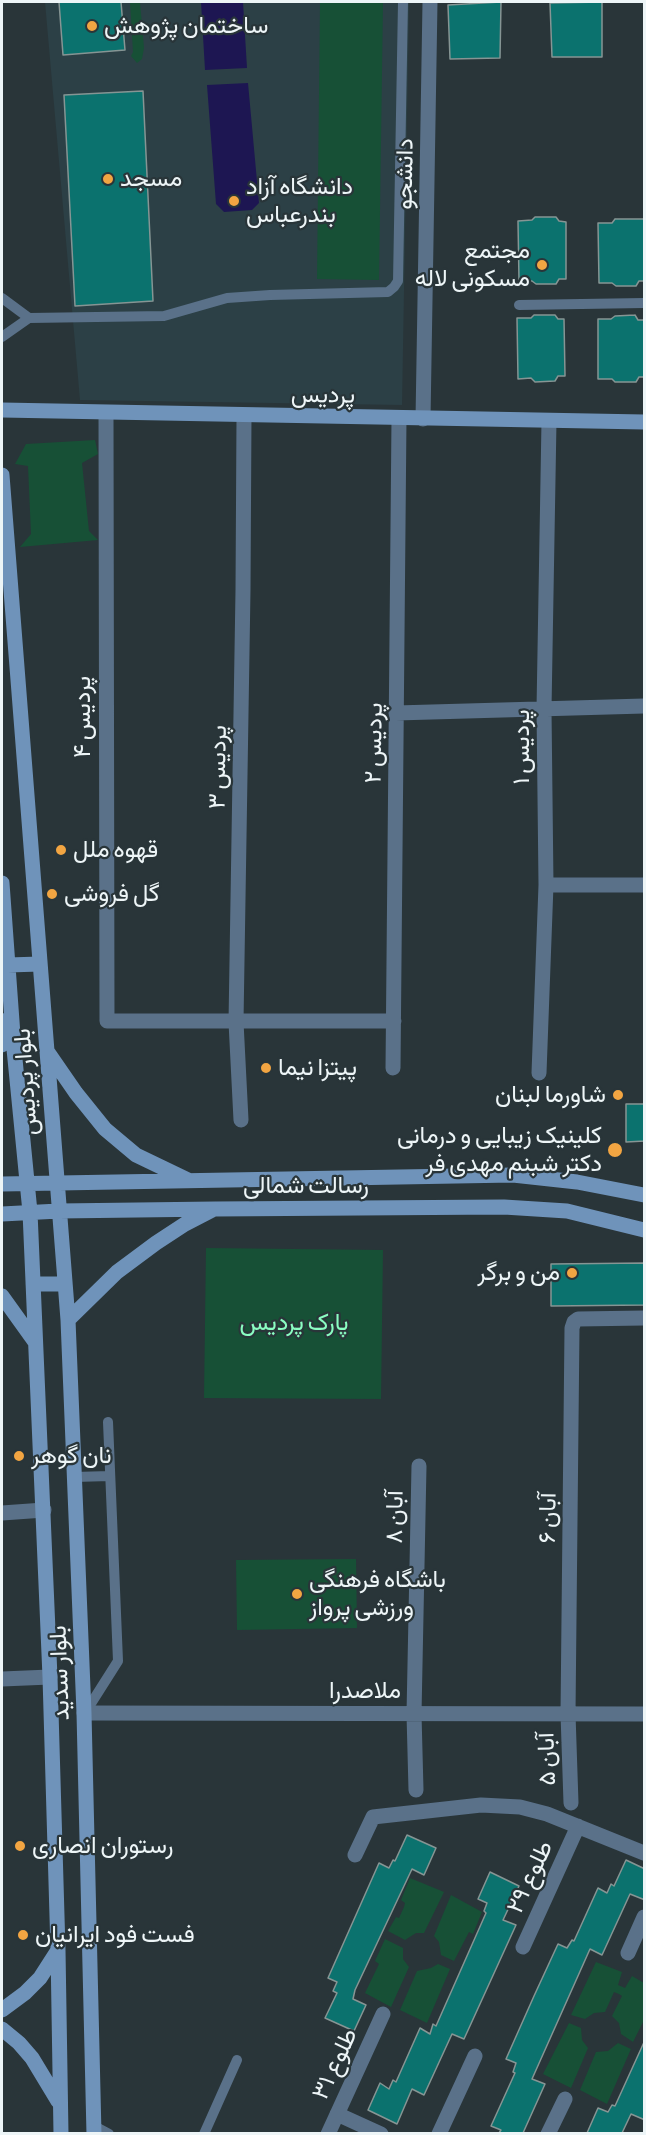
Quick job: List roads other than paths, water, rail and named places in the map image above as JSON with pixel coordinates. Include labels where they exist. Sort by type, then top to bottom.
[{"type":"main road","name":"پردیس","points":[[2,410],[645,422]]},
{"type":"main road","name":"بلوار پردیس","points":[[2,475],[58,1211]]},
{"type":"main road","name":"بلوار پردیس","points":[[2,883],[30,1212]]},
{"type":"main road","points":[[8,964],[40,964]]},
{"type":"main road","points":[[2,1045],[11,1007]]},
{"type":"main road","points":[[46,1050],[105,1129],[136,1155],[191,1182]]},
{"type":"main road","name":"رسالت شمالی","points":[[2,1184],[513,1175],[577,1182],[645,1195]]},
{"type":"main road","points":[[139,1210],[140,1183]]},
{"type":"main road","name":"رسالت شمالی","points":[[2,1214],[58,1211],[504,1207],[567,1211],[645,1230]]},
{"type":"main road","points":[[68,1320],[117,1272],[185,1224],[215,1209]]},
{"type":"main road","name":"بلوار سدید","points":[[58,1211],[68,1320],[84,1713],[94,2130]]},
{"type":"main road","name":"بلوار سدید","points":[[30,1212],[50,1677],[58,1950],[60,2133]]},
{"type":"main road","points":[[33,1284],[64,1284]]},
{"type":"main road","points":[[2,1296],[35,1342]]},
{"type":"main road","points":[[2,2010],[26,1993],[40,1978],[58,1950]]},
{"type":"main road","points":[[2,2029],[32,2058],[59,2103]]},
{"type":"street","name":"دانشجو","points":[[423,419],[430,2]]},
{"type":"street","name":"پردیس ۴","points":[[106,413],[107,1021],[236,1022]]},
{"type":"street","name":"پردیس ۳","points":[[241,1120],[236,1022],[244,416]]},
{"type":"street","name":"پردیس ۲","points":[[393,1068],[399,418]]},
{"type":"street","name":"پردیس ۱","points":[[539,1073],[546,885],[544,709],[549,421]]},
{"type":"street","points":[[396,713],[645,706]]},
{"type":"street","points":[[546,885],[645,885]]},
{"type":"street","points":[[236,1022],[394,1021]]},
{"type":"street","name":"آبان ۶","points":[[568,1714],[572,1328],[578,1319],[645,1318]]},
{"type":"street","name":"آبان ۸","points":[[416,1790],[414,1714],[419,1466]]},
{"type":"street","points":[[2,1513],[44,1510]]},
{"type":"street","points":[[2,1679],[50,1677]]},
{"type":"street","name":"ملاصدرا","points":[[84,1713],[645,1714]]},
{"type":"street","name":"آبان ۵","points":[[568,1714],[571,1803]]},
{"type":"street","points":[[355,1855],[373,1817],[481,1805],[520,1807],[547,1814],[645,1853]]},
{"type":"street","name":"طلوع ۲۹","points":[[523,1947],[578,1826]]},
{"type":"street","points":[[628,1953],[645,1917]]},
{"type":"street","name":"طلوع ۳۱","points":[[328,2133],[383,2014]]},
{"type":"street","points":[[439,2133],[475,2056]]},
{"type":"street","points":[[548,2133],[565,2099]]},
{"type":"street","points":[[337,2114],[381,2133]]},
{"type":"lane","points":[[2,337],[29,318],[164,316],[227,298],[388,292],[394,287],[398,281],[403,2]]},
{"type":"lane","points":[[2,298],[29,318]]},
{"type":"lane","points":[[519,305],[645,303]]},
{"type":"lane","points":[[84,1713],[118,1661],[108,1422]]},
{"type":"lane","points":[[74,1477],[110,1476]]},
{"type":"lane","points":[[204,2133],[237,2060]]},
{"type":"lane","points":[[94,2130],[109,2133]]},
{"type":"place","name":"ساختمان پژوهش","points":[[92,26]]},
{"type":"place","name":"مسجد","points":[[108,179]]},
{"type":"place","name":"دانشگاه آزاد بندرعباس","points":[[234,201]]},
{"type":"place","name":"مجتمع مسکونی لاله","points":[[542,265]]},
{"type":"place","name":"قهوه ملل","points":[[61,850]]},
{"type":"place","name":"گل فروشی","points":[[52,894]]},
{"type":"place","name":"پیتزا نیما","points":[[266,1068]]},
{"type":"place","name":"شاورما لبنان","points":[[618,1095]]},
{"type":"place","name":"کلینیک زیبایی و درمانی دکتر شبنم مهدی فر","points":[[615,1150]]},
{"type":"place","name":"من و برگر","points":[[572,1273]]},
{"type":"place","name":"نان گوهر","points":[[19,1456]]},
{"type":"place","name":"باشگاه فرهنگی ورزشی پرواز","points":[[297,1594]]},
{"type":"place","name":"رستوران انصاری","points":[[20,1846]]},
{"type":"place","name":"فست فود ایرانیان","points":[[23,1935]]},
{"type":"park label","name":"پارک پردیس","points":[[294,1323]]}]
